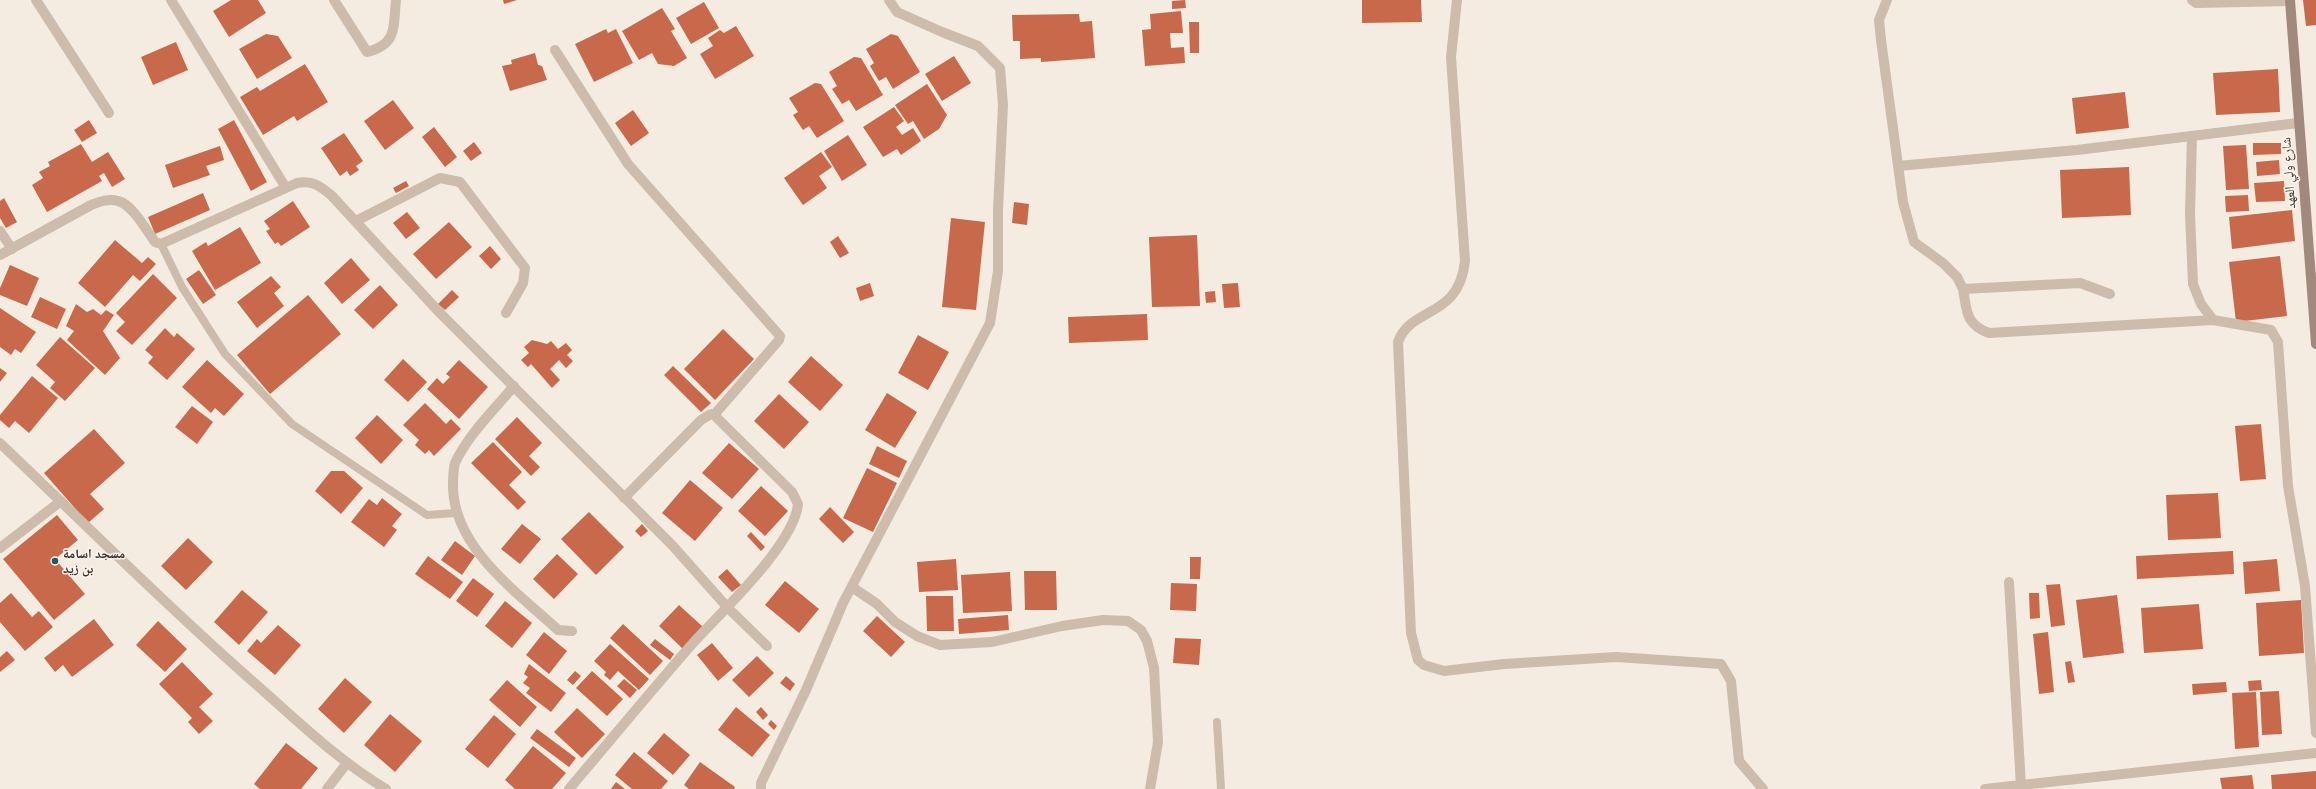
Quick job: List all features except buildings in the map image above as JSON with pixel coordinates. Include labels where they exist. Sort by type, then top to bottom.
[{"type":"main road","name":"شارع ولي العهد","points":[[2290,1],[2298,123],[2312,258],[2316,344]]},
{"type":"street","points":[[36,0],[109,112]]},
{"type":"street","points":[[170,0],[286,188]]},
{"type":"street","points":[[334,0],[367,52],[381,48],[393,34],[396,0]]},
{"type":"street","points":[[761,789],[761,782],[852,587],[990,323],[998,271],[998,210],[1003,105],[1000,68],[978,46],[897,12],[890,0]]},
{"type":"street","points":[[1457,0],[1451,58],[1465,261],[1464,276],[1458,290],[1448,300],[1407,328],[1401,334],[1398,342],[1411,633],[1415,653],[1424,665],[1444,671],[1504,664],[1616,657],[1721,664],[1731,681],[1739,761],[1763,789]]},
{"type":"street","points":[[1887,0],[1879,20],[1890,118],[1903,202],[1914,242],[1943,263],[1957,277],[1963,289],[1968,316],[1976,328],[1989,333],[2213,320],[2271,330],[2278,342],[2288,486],[2305,586],[2316,733]]},
{"type":"street","points":[[2192,0],[2196,3],[2290,1]]},
{"type":"street","points":[[555,50],[628,164],[780,336],[779,340],[714,415]]},
{"type":"street","points":[[1898,166],[2077,150],[2298,123]]},
{"type":"street","points":[[2192,136],[2190,214],[2194,284],[2201,304],[2213,320]]},
{"type":"street","points":[[356,222],[440,178],[460,182],[525,268],[524,283],[506,313]]},
{"type":"street","points":[[0,255],[90,205],[106,200],[118,200],[127,205],[155,242],[162,244],[286,188],[308,181],[318,185],[332,196],[440,313],[672,545],[728,608],[766,646]]},
{"type":"street","points":[[0,231],[12,249]]},
{"type":"street","points":[[1963,289],[2080,283],[2110,294]]},
{"type":"street","points":[[514,386],[469,441],[455,464],[454,497],[456,513],[471,542],[483,558],[558,630],[572,631]]},
{"type":"street","points":[[569,789],[694,642],[728,608],[783,541],[798,504],[792,492],[714,415],[707,414],[624,498]]},
{"type":"street","points":[[0,443],[210,644],[348,763],[386,789]]},
{"type":"street","points":[[0,548],[61,501]]},
{"type":"street","points":[[2009,582],[2021,786]]},
{"type":"street","points":[[852,587],[877,604],[895,622],[917,636],[940,645],[992,642],[1062,626],[1103,620],[1128,622],[1141,630],[1147,641],[1154,668],[1158,735],[1150,789]]},
{"type":"street","points":[[1985,789],[2316,752]]},
{"type":"street","points":[[327,789],[348,763]]},
{"type":"lane","points":[[162,244],[182,288],[225,354],[292,424],[427,515],[456,513]]},
{"type":"lane","points":[[1217,722],[1221,789]]},
{"type":"place","name":"مسجد اسامة بن زيد","points":[[55,561]]}]
